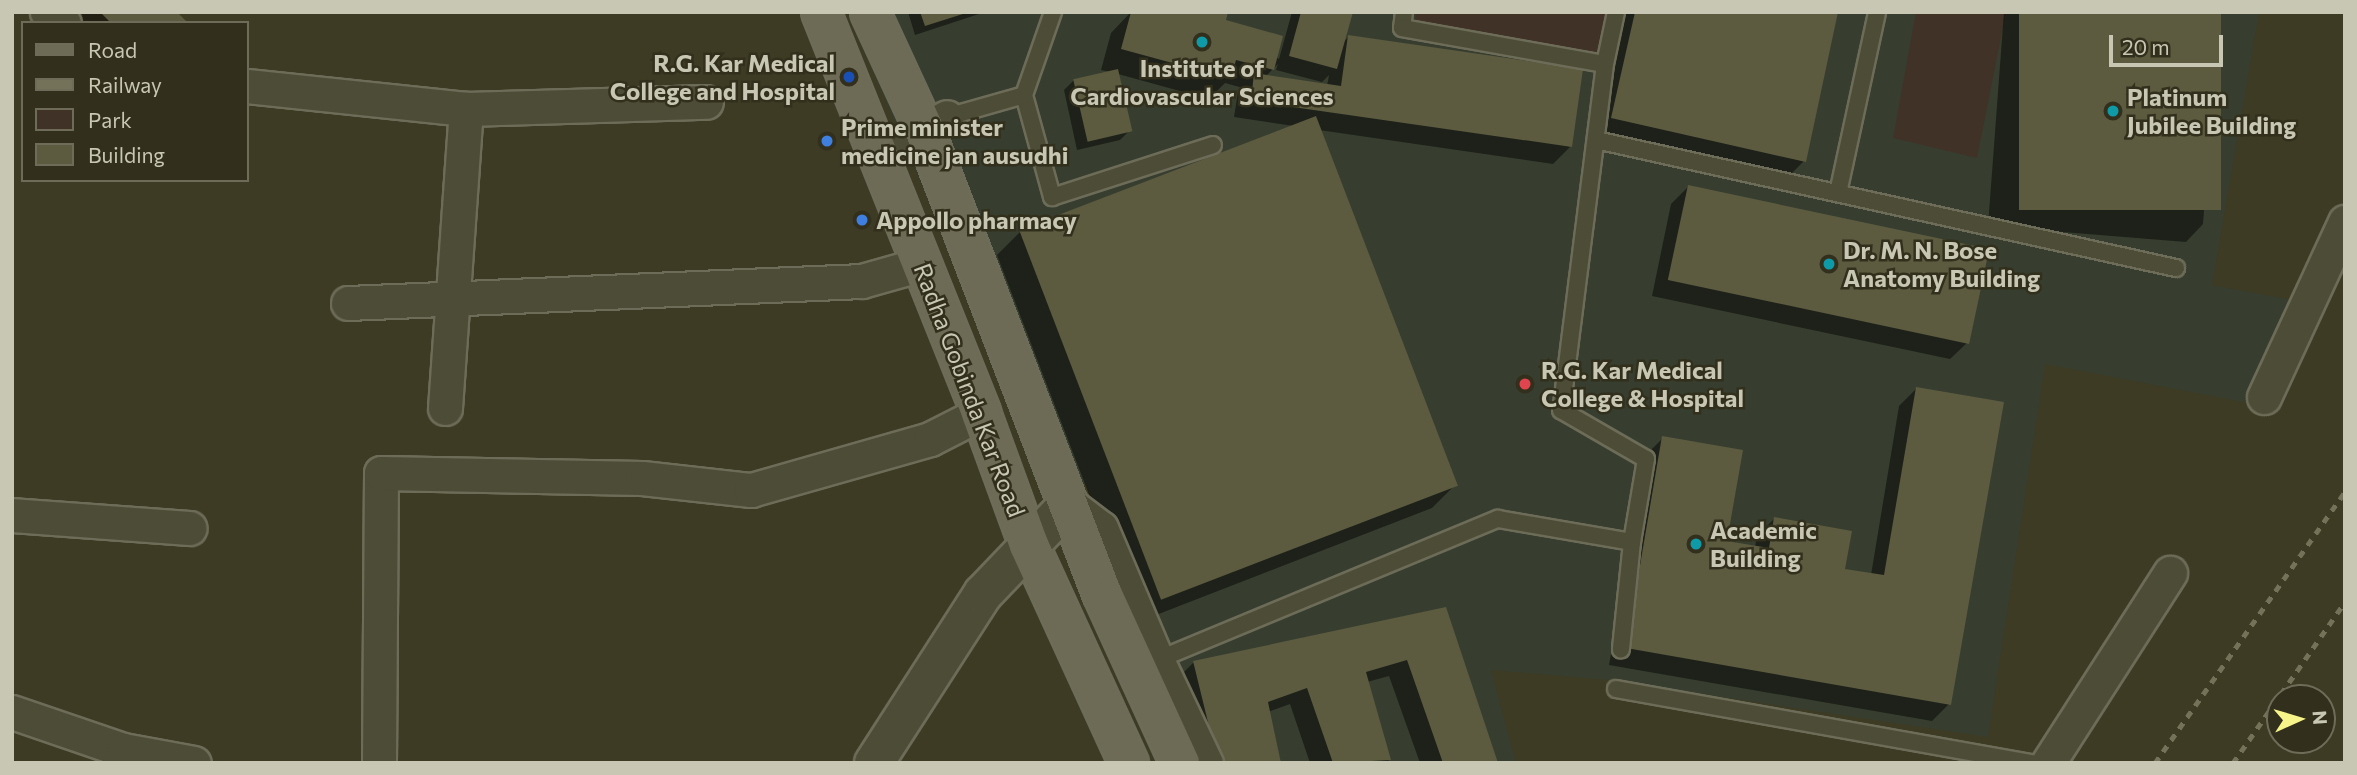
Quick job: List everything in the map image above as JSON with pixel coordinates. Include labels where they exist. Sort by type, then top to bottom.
[{"type":"main road","name":"Radha Gobinda Kar Road","points":[[821,12],[981,413],[1029,545],[1129,763]]},
{"type":"main road","name":"Radha Gobinda Kar Road","points":[[870,12],[935,123],[1103,595],[1180,763]]},
{"type":"street","points":[[248,86],[466,109],[706,102]]},
{"type":"street","points":[[445,408],[466,109]]},
{"type":"street","points":[[879,154],[935,123]]},
{"type":"street","points":[[2263,397],[2345,222]]},
{"type":"street","points":[[348,303],[862,281],[922,264]]},
{"type":"street","points":[[379,763],[381,473],[642,478],[751,490],[930,439],[981,413]]},
{"type":"street","points":[[874,763],[983,594],[1069,504],[1101,528],[1157,660],[1206,763]]},
{"type":"street","points":[[12,515],[190,528]]},
{"type":"street","points":[[2048,763],[2170,573]]},
{"type":"street","points":[[12,712],[122,756],[194,763]]},
{"type":"lane","points":[[1053,12],[1024,95],[1052,197],[1213,145]]},
{"type":"lane","points":[[1404,12],[1402,28],[1605,64]]},
{"type":"lane","points":[[1616,12],[1605,64],[1561,410],[1646,459],[1632,542],[1620,649]]},
{"type":"lane","points":[[1838,193],[1877,12]]},
{"type":"lane","points":[[935,123],[1024,95]]},
{"type":"lane","points":[[1596,140],[2176,268]]},
{"type":"lane","points":[[1157,660],[1498,519],[1632,542]]},
{"type":"lane","points":[[1616,689],[2033,763]]},
{"type":"shaded area","name":"R.G. Kar Medical College & Hospital","points":[[847,12],[2259,12],[2212,285],[2302,302],[2254,404],[2045,364],[1988,737],[1609,680],[1491,670],[1516,763],[1214,763],[1087,486],[1034,442]]},
{"type":"green space","points":[[1417,12],[1609,12],[1601,53],[1414,22]]},
{"type":"green space","points":[[1916,12],[2006,12],[1977,158],[1893,138]]},
{"type":"building","points":[[100,12],[177,12],[186,21],[109,21]]},
{"type":"building","points":[[920,12],[966,12],[966,13],[925,26]]},
{"type":"building","name":"Institute of Cardiovascular Sciences","points":[[1131,12],[1228,12],[1226,20],[1283,36],[1274,70],[1236,60],[1231,79],[1121,49]]},
{"type":"building","points":[[1301,12],[1353,12],[1337,69],[1289,56]]},
{"type":"building","points":[[1635,12],[1838,12],[1806,162],[1611,118]]},
{"type":"building","name":"Platinum Jubilee Building","points":[[2019,12],[2221,12],[2221,210],[2019,210]]},
{"type":"building","points":[[1348,35],[1583,69],[1572,147],[1251,101],[1254,73],[1341,86]]},
{"type":"building","points":[[1118,69],[1132,131],[1088,142],[1073,79]]},
{"type":"building","points":[[1316,116],[1458,486],[1161,600],[1019,230]]},
{"type":"building","name":"Dr. M. N. Bose Anatomy Building","points":[[1688,185],[1989,249],[1969,344],[1668,280]]},
{"type":"building","name":"Academic Building","points":[[1916,387],[2004,402],[1951,705],[1626,648],[1662,436],[1743,450],[1727,541],[1769,548],[1774,517],[1852,531],[1845,569],[1884,575]]},
{"type":"building","points":[[1446,607],[1498,763],[1443,763],[1407,660],[1366,672],[1391,760],[1333,763],[1307,688],[1268,702],[1281,763],[1218,763],[1193,661]]},
{"type":"railway","points":[[2155,763],[2345,492]]},
{"type":"railway","points":[[2233,763],[2345,602]]},
{"type":"place","name":"Institute of Cardiovascular Sciences","points":[[1202,42]]},
{"type":"place","name":"R.G. Kar Medical College and Hospital","points":[[849,77]]},
{"type":"place","name":"Platinum Jubilee Building","points":[[2113,111]]},
{"type":"place","name":"Prime minister medicine jan ausudhi","points":[[827,141]]},
{"type":"place","name":"Appollo pharmacy","points":[[862,220]]},
{"type":"place","name":"Dr. M. N. Bose Anatomy Building","points":[[1829,264]]},
{"type":"place","name":"R.G. Kar Medical College & Hospital","points":[[1525,384]]},
{"type":"place","name":"Academic Building","points":[[1696,544]]}]
